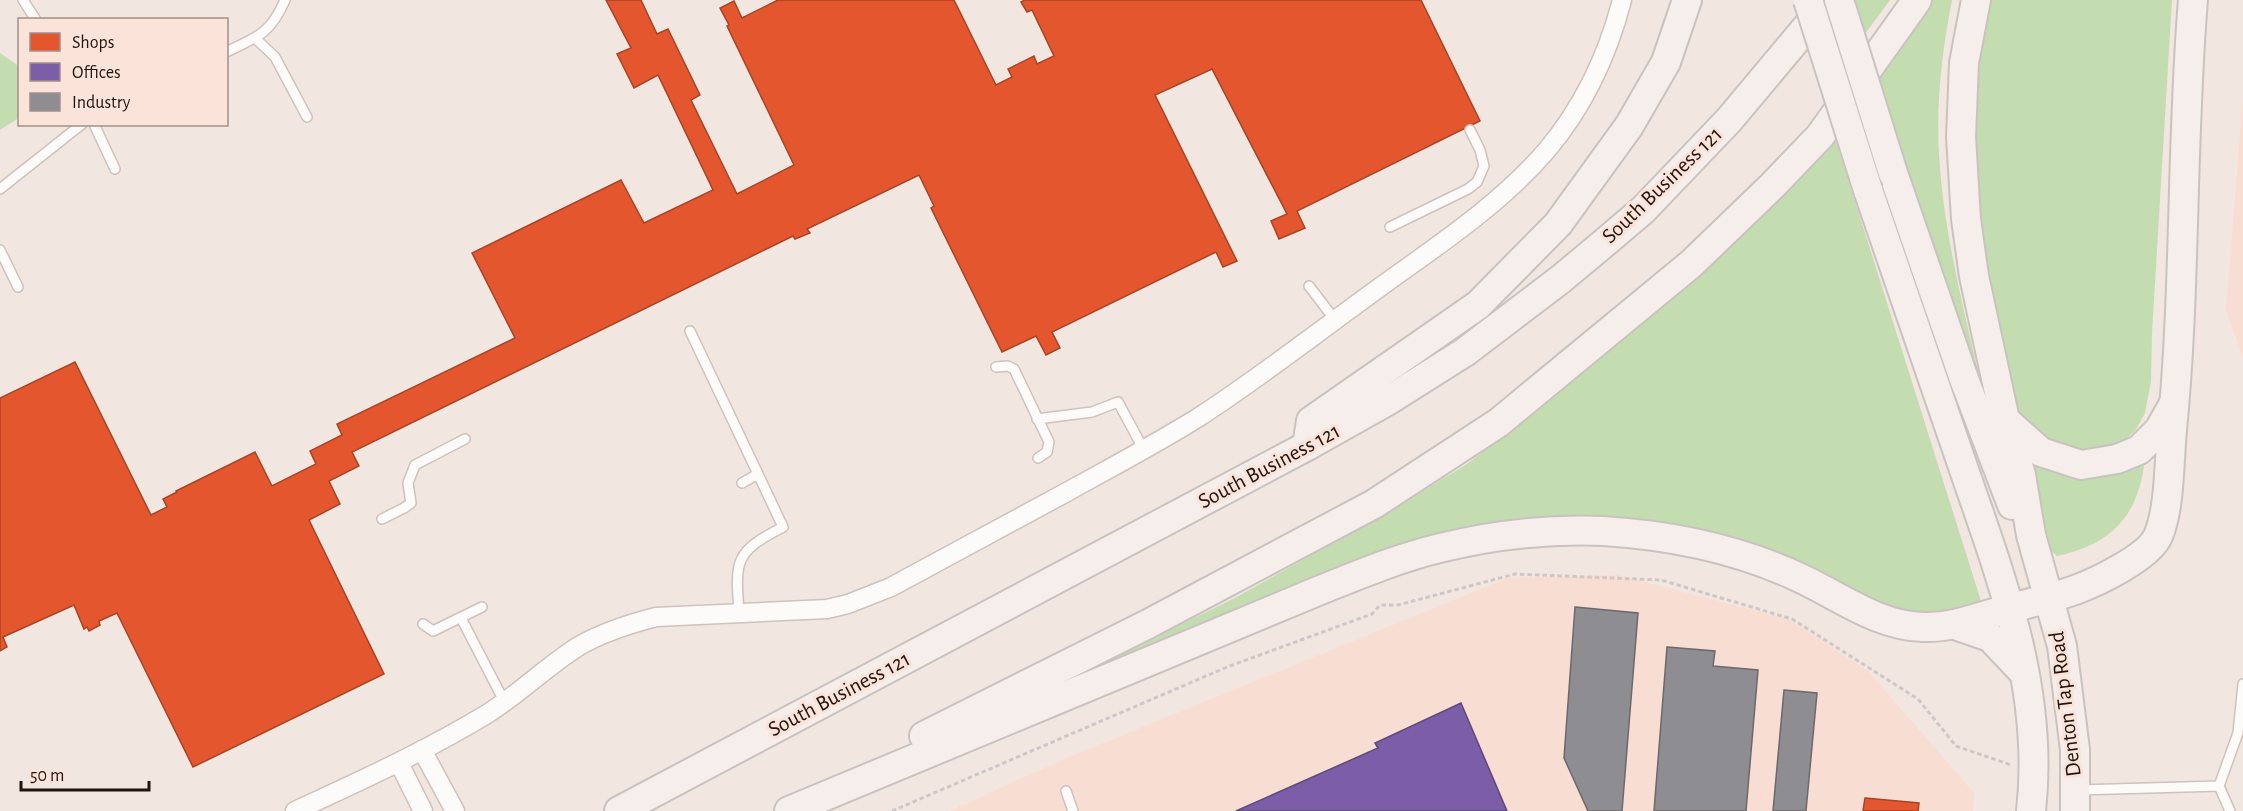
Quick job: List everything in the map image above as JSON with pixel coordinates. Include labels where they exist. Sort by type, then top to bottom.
[{"type":"main road","points":[[1307,447],[1311,421],[1478,306],[1558,224],[1629,126],[1666,62],[1687,0]]},
{"type":"main road","name":"Denton Tap Road","points":[[1808,0],[1868,190],[2011,608],[2030,703],[2034,746],[2031,811]]},
{"type":"main road","name":"South Business 121","points":[[619,811],[1307,447],[1389,400],[1465,352],[1561,279],[1643,210],[1729,120],[1829,0]]},
{"type":"main road","points":[[1839,0],[1893,173],[1964,379],[2011,503],[2031,535]]},
{"type":"main road","points":[[775,811],[1148,624],[1374,504],[1498,423],[1691,264],[1773,185],[1820,136],[1917,0]]},
{"type":"main road","points":[[1976,0],[1964,63],[1961,137],[1966,219],[1974,276],[2005,420],[2021,475],[2031,535]]},
{"type":"main road","points":[[789,811],[1385,564],[1440,547],[1556,530],[1605,531],[1662,537],[1736,554],[1795,575],[1889,622],[1921,627],[1955,625],[2049,599],[2094,583],[2133,560],[2157,540],[2164,520],[2175,400],[2193,0]]},
{"type":"main road","points":[[2005,420],[2041,452],[2081,465],[2117,459],[2139,450],[2159,430],[2175,400]]},
{"type":"main road","name":"Denton Tap Road","points":[[2031,535],[2060,639],[2075,750],[2075,800]]},
{"type":"main road","points":[[2060,639],[2082,601],[2114,571]]},
{"type":"main road","points":[[1955,625],[1990,637],[2025,675]]},
{"type":"street","points":[[295,811],[399,763],[489,713],[578,647],[628,624],[656,617],[827,609],[869,597],[1144,450],[1241,388],[1495,201],[1517,182],[1548,148],[1577,107],[1601,62],[1622,0]]},
{"type":"street","points":[[422,750],[455,811]]},
{"type":"street","points":[[399,763],[423,811]]},
{"type":"lane","points":[[23,0],[35,18]]},
{"type":"lane","points":[[228,51],[269,29],[285,0]]},
{"type":"lane","points":[[255,38],[275,57],[307,117]]},
{"type":"lane","points":[[0,189],[79,126]]},
{"type":"lane","points":[[95,126],[115,169]]},
{"type":"lane","points":[[1390,227],[1450,199],[1477,182],[1484,166],[1480,150],[1470,130]]},
{"type":"lane","points":[[0,250],[18,287]]},
{"type":"lane","points":[[1309,286],[1335,320]]},
{"type":"lane","points":[[690,331],[783,527],[748,548],[742,558],[738,573],[739,612]]},
{"type":"lane","points":[[996,367],[1008,366],[1014,369],[1049,442],[1047,452],[1038,458]]},
{"type":"lane","points":[[1037,419],[1092,412],[1118,402],[1144,450]]},
{"type":"lane","points":[[382,519],[411,502],[408,483],[415,465],[465,439]]},
{"type":"lane","points":[[742,483],[758,474]]},
{"type":"lane","points":[[423,624],[433,631],[482,607]]},
{"type":"lane","points":[[461,618],[504,701]]},
{"type":"lane","points":[[2230,811],[2219,786],[2238,733],[2243,684]]},
{"type":"lane","points":[[2075,800],[2219,786]]},
{"type":"lane","points":[[1066,791],[1073,811]]},
{"type":"path","points":[[892,811],[1227,667],[1372,614],[1380,605],[1398,605],[1515,574],[1661,580],[1792,619],[1918,699],[1956,746],[2011,765]]},
{"type":"shaded area","points":[[2243,99],[2243,357],[2226,310]]},
{"type":"shaded area","points":[[1618,575],[1788,619],[1868,671],[1974,793],[1973,811],[950,811],[1062,760],[1508,578]]},
{"type":"green space","points":[[1850,0],[1890,0],[1859,42]]},
{"type":"green space","points":[[1927,0],[1952,0],[1945,38],[1939,96],[1939,154],[1946,220],[1958,285],[1988,414],[1873,86]]},
{"type":"green space","points":[[1983,0],[2172,0],[2151,381],[2145,413],[2135,431],[2119,445],[2083,455],[2054,448],[2022,421],[2009,381],[1975,222],[1973,49]]},
{"type":"green space","points":[[0,53],[18,66],[18,119],[0,130]]},
{"type":"green space","points":[[1836,141],[1981,601],[1928,616],[1901,614],[1808,573],[1547,526],[1051,688],[1233,599],[1385,514],[1467,464],[1570,384],[1687,286]]},
{"type":"green space","points":[[2145,458],[2137,496],[2120,524],[2094,544],[2077,551],[2057,556],[2050,550],[2029,467],[2035,465],[2064,475],[2090,475]]},
{"type":"building: Shops","points":[[606,0],[641,0],[657,34],[668,29],[700,95],[691,100],[737,194],[794,165],[720,8],[734,1],[742,18],[778,0],[954,0],[996,85],[1012,77],[1008,69],[1034,56],[1037,64],[1054,56],[1032,10],[1027,12],[1021,2],[1025,0],[1421,0],[1480,121],[1297,211],[1305,228],[1279,239],[1271,221],[1287,214],[1212,69],[1155,95],[1237,261],[1223,267],[1216,252],[1052,332],[1060,348],[1046,355],[1036,336],[1002,352],[931,208],[934,206],[919,175],[807,229],[810,233],[795,239],[793,236],[352,452],[359,466],[329,481],[340,504],[309,520],[384,674],[193,767],[117,613],[99,621],[100,625],[89,631],[87,627],[84,629],[74,605],[3,637],[7,647],[0,651],[0,398],[75,362],[151,515],[167,507],[163,499],[176,491],[255,452],[272,486],[316,464],[310,451],[342,435],[337,424],[515,338],[472,253],[621,180],[644,223],[713,190],[658,75],[634,88],[617,54],[631,48]]},
{"type":"building: Shops","points":[[1865,798],[1919,803],[1918,811],[1863,811]]},
{"type":"building: Offices","points":[[1461,703],[1507,811],[1236,811],[1378,748],[1375,743]]},
{"type":"building: Industry","points":[[1575,607],[1638,613],[1622,811],[1588,811],[1564,758]]},
{"type":"building: Industry","points":[[1667,647],[1715,651],[1713,666],[1758,670],[1746,811],[1654,811]]},
{"type":"building: Industry","points":[[1784,690],[1817,693],[1806,811],[1773,811]]}]
